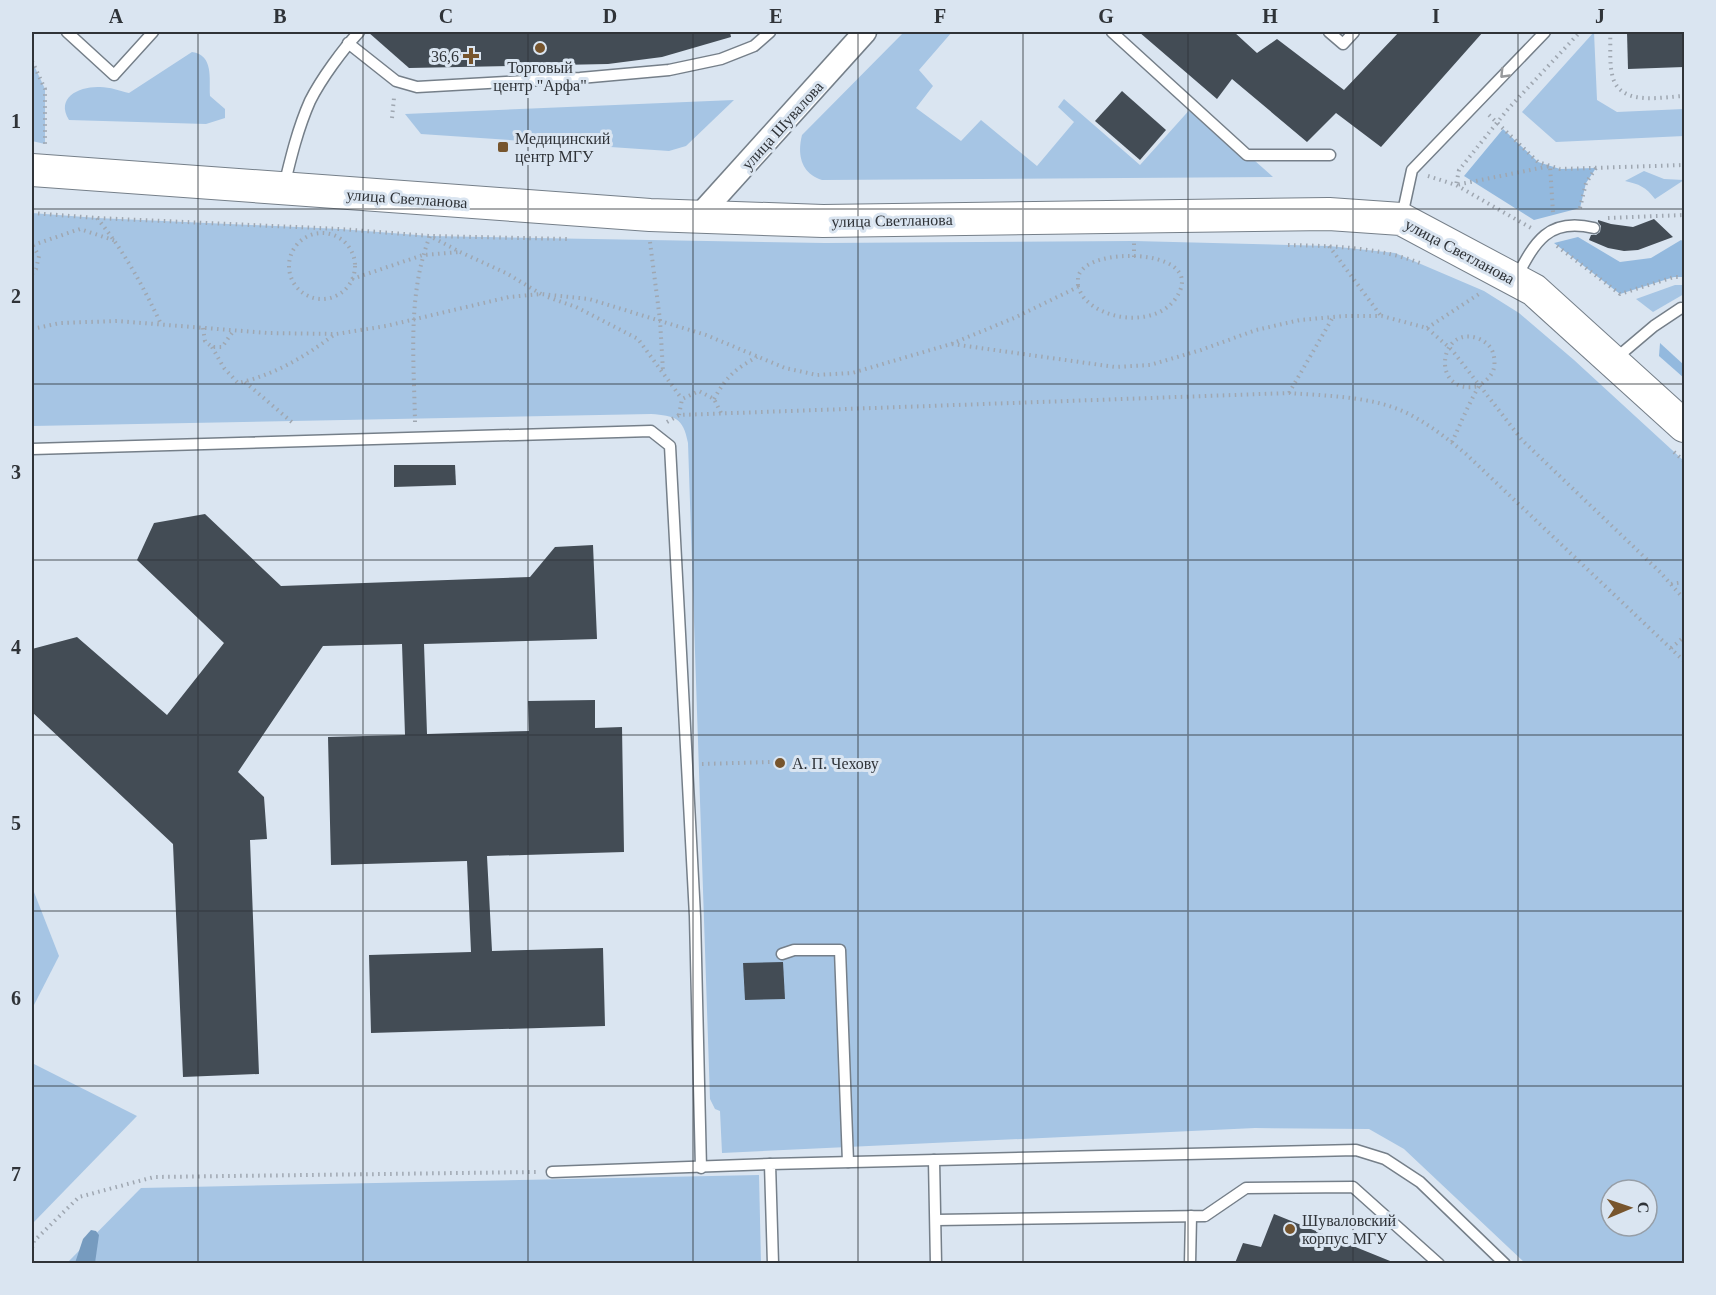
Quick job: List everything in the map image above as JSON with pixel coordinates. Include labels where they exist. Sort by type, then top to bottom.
[{"type":"street","name":"улица Шувалова","points":[[698,217],[865,32]]},
{"type":"street","name":"улица Светланова","points":[[38,157],[283,189],[627,214],[824,221],[1329,214],[1401,219],[1534,290],[1614,361],[1676,436]]},
{"type":"lane","points":[[67,32],[114,75],[153,32]]},
{"type":"lane","points":[[283,189],[297,134],[311,99],[358,32]]},
{"type":"lane","points":[[348,44],[396,81],[417,87],[580,78],[669,70],[721,59],[754,46],[770,32]]},
{"type":"lane","points":[[1112,32],[1247,155],[1330,155]]},
{"type":"lane","points":[[1329,32],[1342,44],[1354,32]]},
{"type":"lane","points":[[1401,219],[1412,170],[1545,32]]},
{"type":"lane","points":[[1515,279],[1529,253],[1543,235],[1564,226],[1578,224],[1594,228]]},
{"type":"lane","points":[[1614,361],[1654,326],[1681,308]]},
{"type":"lane","points":[[32,449],[651,431],[670,446],[695,916],[701,1168]]},
{"type":"lane","points":[[782,954],[794,950],[840,950],[848,1162]]},
{"type":"lane","points":[[552,1172],[770,1164],[1356,1150],[1385,1159],[1419,1182],[1505,1263]]},
{"type":"lane","points":[[934,1160],[936,1263]]},
{"type":"lane","points":[[770,1164],[773,1263]]},
{"type":"lane","points":[[936,1220],[1205,1216],[1246,1188],[1353,1187],[1439,1263]]},
{"type":"lane","points":[[1190,1263],[1191,1216]]},
{"type":"path","points":[[1550,166],[1456,185],[1459,170],[1497,123],[1580,32]]},
{"type":"path","points":[[1610,32],[1612,75],[1617,88],[1629,96],[1684,96]]},
{"type":"path","points":[[32,61],[45,89],[38,157]]},
{"type":"path","points":[[1477,102],[1538,162],[1550,166],[1560,169],[1684,165]]},
{"type":"path","points":[[1550,166],[1553,215],[1562,213]]},
{"type":"path","points":[[1580,208],[1586,183],[1596,168]]},
{"type":"path","points":[[1571,210],[1580,208],[1588,213]]},
{"type":"path","points":[[32,213],[323,231],[569,239]]},
{"type":"path","points":[[1607,218],[1684,215]]},
{"type":"path","points":[[97,218],[117,242],[162,324]]},
{"type":"path","points":[[32,274],[39,263],[37,250],[32,244],[80,229],[117,242]]},
{"type":"path","points":[[323,231],[340,238],[348,246],[355,267],[347,288],[329,298],[319,299],[309,297],[293,283],[289,263],[291,253],[297,243],[306,236],[323,231]]},
{"type":"path","points":[[430,236],[506,273],[541,294],[576,307],[638,339],[682,399],[679,415]]},
{"type":"path","points":[[415,438],[414,319],[423,255],[430,236]]},
{"type":"path","points":[[638,241],[662,241]]},
{"type":"path","points":[[650,241],[660,321],[663,372]]},
{"type":"path","points":[[1122,241],[1134,241],[1134,257]]},
{"type":"path","points":[[1283,245],[1329,246],[1395,254],[1426,266]]},
{"type":"path","points":[[1329,246],[1382,316]]},
{"type":"path","points":[[352,279],[423,255],[460,252]]},
{"type":"path","points":[[1123,256],[1155,258],[1176,266],[1182,277],[1181,291],[1173,303],[1159,312],[1142,317],[1124,318],[1103,311],[1086,300],[1078,287],[1078,277],[1083,268],[1096,261],[1123,256]]},
{"type":"path","points":[[32,329],[60,323],[117,321],[268,333],[336,334],[386,326],[509,297],[541,294],[589,299],[706,334],[785,368],[817,375],[852,373],[951,344],[1014,318],[1078,287]]},
{"type":"path","points":[[1427,328],[1484,291],[1474,287]]},
{"type":"path","points":[[951,344],[1115,367],[1150,364],[1201,350],[1256,330],[1300,320],[1382,316],[1427,328],[1449,348],[1522,440],[1684,599]]},
{"type":"path","points":[[1289,393],[1334,317]]},
{"type":"path","points":[[203,328],[205,341],[238,383],[259,378],[292,364],[336,334]]},
{"type":"path","points":[[212,347],[222,347],[234,330]]},
{"type":"path","points":[[1452,442],[1479,386],[1486,381],[1494,368],[1493,352],[1488,344],[1481,339],[1464,337],[1449,348],[1444,363],[1449,378],[1463,387],[1479,386]]},
{"type":"path","points":[[714,399],[724,380],[758,357]]},
{"type":"path","points":[[244,382],[314,441]]},
{"type":"path","points":[[682,399],[699,391],[714,399],[721,413]]},
{"type":"path","points":[[651,431],[679,415],[721,413],[1289,393],[1337,397],[1380,405],[1407,413],[1437,430],[1452,442],[1684,661]]},
{"type":"path","points":[[1676,436],[1684,461]]},
{"type":"path","points":[[1671,584],[1684,582]]},
{"type":"path","points":[[1671,648],[1684,637]]},
{"type":"path","points":[[687,764],[770,762]]},
{"type":"path","points":[[32,1248],[34,1241],[79,1197],[154,1177],[552,1172]]},
{"type":"shaded area","points":[[904,32],[952,32],[919,70],[933,86],[916,108],[961,141],[981,120],[1037,166],[1074,122],[1058,107],[1064,99],[1140,165],[1193,106],[1273,177],[822,180],[815,177],[809,173],[802,162],[800,149],[802,135]]},
{"type":"shaded area","points":[[1594,32],[1597,100],[1617,112],[1684,109],[1684,136],[1556,142],[1522,112]]},
{"type":"shaded area","points":[[192,52],[199,54],[207,63],[210,75],[210,96],[225,109],[225,118],[206,124],[69,120],[65,112],[65,105],[72,94],[92,87],[111,88],[129,93]]},
{"type":"shaded area","points":[[32,61],[45,89],[45,144],[32,141]]},
{"type":"shaded area","points":[[734,100],[686,146],[669,151],[421,134],[405,114]]},
{"type":"shaded area","points":[[1503,129],[1538,162],[1560,169],[1596,168],[1586,183],[1580,208],[1534,220],[1464,176]]},
{"type":"shaded area","points":[[1644,171],[1664,179],[1684,180],[1655,199],[1642,187],[1625,181]]},
{"type":"shaded area","points":[[32,213],[430,236],[825,243],[1134,241],[1329,246],[1395,253],[1484,291],[1519,313],[1684,461],[1684,1263],[1525,1263],[1404,1149],[1369,1129],[1255,1128],[722,1153],[720,1111],[715,1109],[710,1099],[688,443],[686,434],[677,419],[651,414],[32,426]]},
{"type":"shaded area","points":[[1578,237],[1620,262],[1651,258],[1681,240],[1684,242],[1684,277],[1674,277],[1620,294],[1554,243]]},
{"type":"shaded area","points":[[1675,285],[1684,285],[1684,294],[1653,312],[1636,299]]},
{"type":"shaded area","points":[[1660,343],[1684,365],[1684,378],[1659,356]]},
{"type":"shaded area","points":[[32,887],[59,956],[34,1005],[32,1004]]},
{"type":"shaded area","points":[[32,1063],[137,1116],[32,1224]]},
{"type":"shaded area","points":[[759,1175],[761,1263],[66,1264],[141,1188]]},
{"type":"shaded area","points":[[91,1230],[96,1231],[99,1235],[95,1263],[75,1263],[83,1239]]},
{"type":"building","name":"Торговый центр \"Арфа\"","points":[[368,32],[730,32],[731,37],[662,57],[608,64],[409,68]]},
{"type":"building","points":[[1139,32],[1234,32],[1257,53],[1277,39],[1344,90],[1399,32],[1483,32],[1381,147],[1336,113],[1307,142],[1232,79],[1217,99]]},
{"type":"building","points":[[1627,32],[1684,32],[1684,67],[1628,69]]},
{"type":"building","points":[[1122,91],[1166,130],[1140,160],[1095,121]]},
{"type":"building","points":[[1654,219],[1673,237],[1638,250],[1624,251],[1608,248],[1589,240],[1591,235],[1600,232],[1601,226],[1598,220],[1633,227]]},
{"type":"building","points":[[394,465],[455,465],[456,485],[394,487]]},
{"type":"building","points":[[205,514],[281,586],[530,577],[555,547],[593,545],[597,639],[424,644],[427,734],[529,731],[528,701],[595,700],[595,728],[622,727],[624,852],[487,856],[492,951],[603,948],[605,1026],[371,1033],[369,955],[471,952],[467,861],[331,865],[328,737],[405,735],[402,644],[323,646],[238,772],[264,797],[267,839],[250,840],[259,1074],[183,1077],[173,844],[32,712],[32,649],[77,637],[167,715],[224,643],[137,560],[154,523]]},
{"type":"building","points":[[783,962],[785,999],[745,1000],[743,963]]},
{"type":"building","name":"Шуваловский корпус МГУ","points":[[1274,1214],[1395,1263],[1235,1263],[1243,1243],[1261,1247]]},
{"type":"place","name":"Торговый центр \"Арфа\"","points":[[540,48]]},
{"type":"place","name":"36,6","points":[[471,56]]},
{"type":"place","name":"Медицинский центр МГУ","points":[[503,147]]},
{"type":"place","name":"А. П. Чехову","points":[[780,763]]},
{"type":"place","name":"Шуваловский корпус МГУ","points":[[1290,1229]]}]
